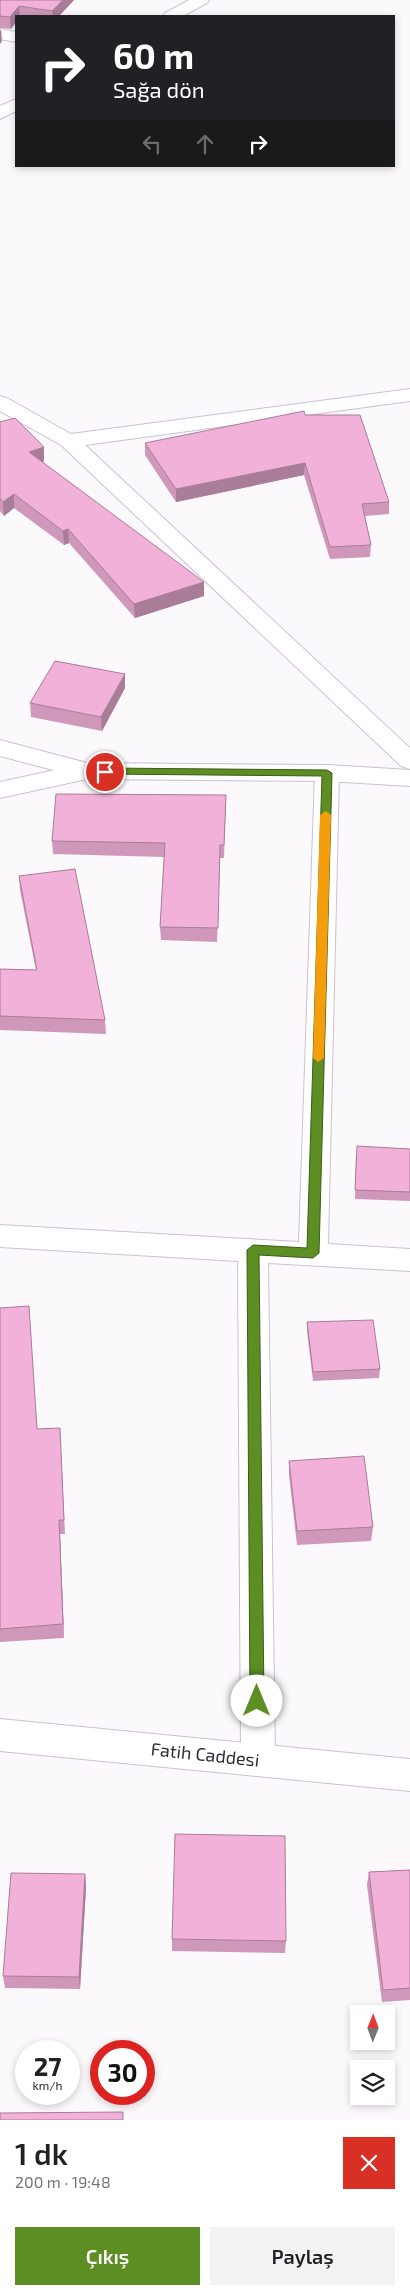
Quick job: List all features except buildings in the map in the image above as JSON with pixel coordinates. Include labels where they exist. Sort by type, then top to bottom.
[{"type":"street","points":[[173,15],[201,0]]},
{"type":"street","points":[[0,34],[15,37]]},
{"type":"street","points":[[0,114],[15,105]]},
{"type":"street","points":[[68,441],[410,395]]},
{"type":"street","points":[[0,402],[68,441],[410,761]]},
{"type":"street","points":[[0,748],[87,771],[327,773],[410,778]]},
{"type":"street","points":[[2,794],[87,771]]},
{"type":"street","points":[[313,1253],[327,773]]},
{"type":"street","points":[[0,1236],[410,1260]]},
{"type":"street","points":[[253,1250],[258,1760]]},
{"type":"street","name":"Fatih Caddesi","points":[[0,1735],[410,1775]]},
{"type":"slow traffic","points":[[318,1058],[326,815]]},
{"type":"route","points":[[105,772],[327,773],[313,1253],[253,1250],[257,1701]]}]
